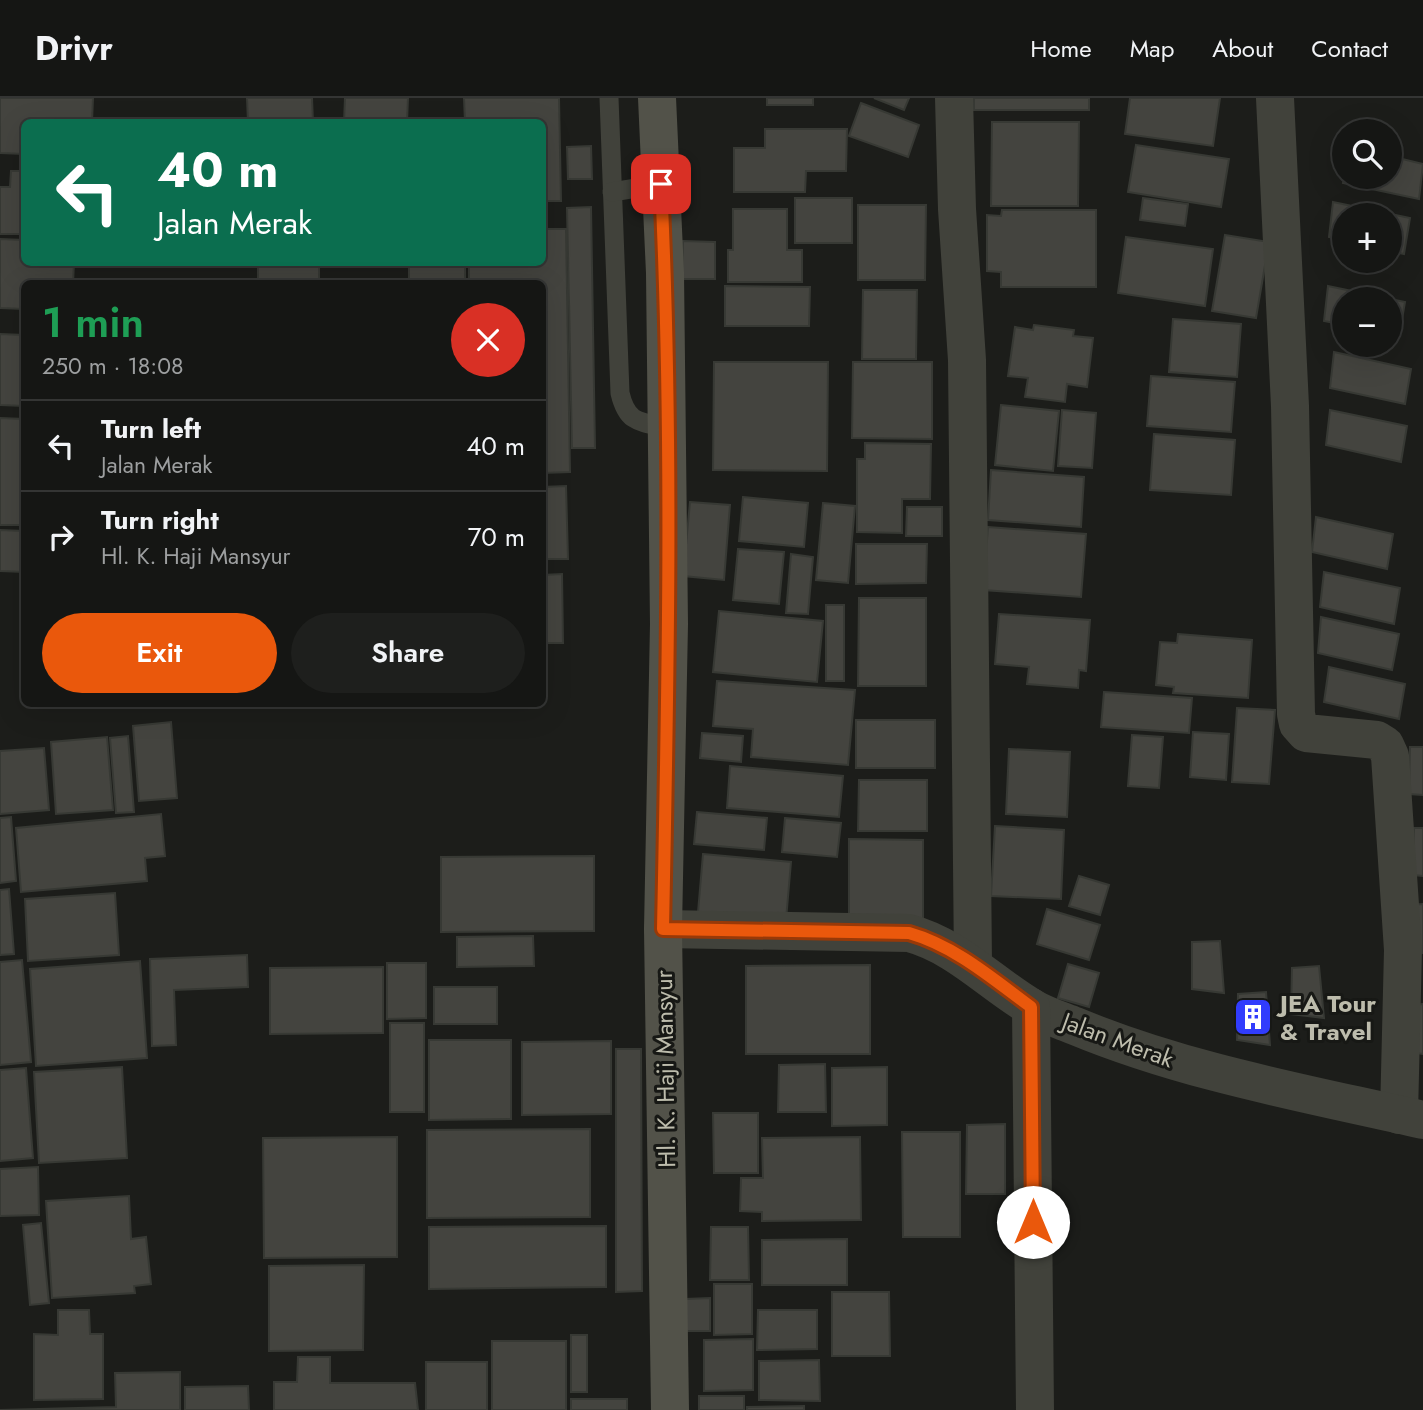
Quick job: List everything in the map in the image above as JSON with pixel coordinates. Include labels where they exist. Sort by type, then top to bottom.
[{"type":"street","name":"Hl. K. Haji Mansyur","points":[[657,98],[661,184],[668,624],[663,929],[670,1410]]},
{"type":"street","points":[[954,98],[957,209],[967,360],[973,964]]},
{"type":"street","points":[[1275,98],[1290,406],[1296,714],[1298,724],[1306,733],[1377,740],[1385,746],[1390,756],[1404,950],[1411,1117]]},
{"type":"street","name":"Jalan Merak","points":[[663,929],[909,933],[927,938],[973,964],[1031,1007],[1116,1043],[1210,1072],[1411,1117]]},
{"type":"street","points":[[1031,1007],[1035,1410]]},
{"type":"lane","points":[[609,98],[620,393],[624,410],[633,419],[666,427]]},
{"type":"lane","points":[[612,192],[661,184]]},
{"type":"building","points":[[0,98],[93,98],[92,119],[21,119],[21,154],[0,153]]},
{"type":"building","points":[[247,98],[312,98],[313,119],[248,119]]},
{"type":"building","points":[[345,98],[408,98],[407,119],[344,119]]},
{"type":"building","points":[[464,98],[559,98],[561,201],[546,201],[546,119],[465,119]]},
{"type":"building","points":[[767,98],[813,98],[813,105],[767,105]]},
{"type":"building","points":[[874,98],[909,98],[904,110]]},
{"type":"building","points":[[974,98],[1089,98],[1089,110],[974,110]]},
{"type":"building","points":[[1130,98],[1220,98],[1213,146],[1125,134]]},
{"type":"building","points":[[861,103],[919,125],[908,157],[849,136]]},
{"type":"building","points":[[992,122],[1079,122],[1078,206],[991,206]]},
{"type":"building","points":[[765,129],[847,129],[846,171],[806,171],[805,192],[734,192],[734,148],[765,148]]},
{"type":"building","points":[[1136,145],[1229,159],[1221,207],[1128,192]]},
{"type":"building","points":[[591,146],[592,179],[568,179],[567,147]]},
{"type":"building","points":[[1402,159],[1423,164],[1419,199],[1372,189],[1402,189]]},
{"type":"building","points":[[11,171],[21,171],[21,234],[0,234],[0,187],[10,187]]},
{"type":"building","points":[[795,198],[852,198],[852,243],[795,243]]},
{"type":"building","points":[[1143,198],[1188,204],[1185,226],[1140,220]]},
{"type":"building","points":[[858,205],[926,205],[925,280],[858,280]]},
{"type":"building","points":[[591,207],[595,448],[572,448],[567,208]]},
{"type":"building","points":[[733,209],[787,209],[787,250],[802,250],[802,282],[728,282],[728,250],[733,250]]},
{"type":"building","points":[[1002,210],[1096,210],[1096,287],[1001,287],[1001,272],[987,271],[987,215],[1001,216]]},
{"type":"building","points":[[1332,211],[1332,238],[1329,237]]},
{"type":"building","points":[[1402,216],[1410,218],[1402,254]]},
{"type":"building","points":[[546,229],[566,229],[570,472],[546,473],[546,280],[469,280],[469,266],[546,266]]},
{"type":"building","points":[[1225,235],[1269,242],[1256,318],[1212,311]]},
{"type":"building","points":[[1126,237],[1213,249],[1205,306],[1118,293]]},
{"type":"building","points":[[0,239],[21,240],[21,266],[74,266],[73,280],[21,280],[21,309],[0,308]]},
{"type":"building","points":[[683,241],[715,242],[715,279],[682,279]]},
{"type":"building","points":[[319,266],[319,280],[258,280],[258,267]]},
{"type":"building","points":[[409,266],[465,266],[465,280],[409,280]]},
{"type":"building","points":[[725,286],[810,287],[809,326],[725,326]]},
{"type":"building","points":[[1328,286],[1333,287],[1332,323],[1324,321]]},
{"type":"building","points":[[863,290],[917,290],[916,359],[862,359]]},
{"type":"building","points":[[1173,319],[1241,324],[1237,377],[1169,372]]},
{"type":"building","points":[[1034,325],[1074,330],[1073,336],[1093,338],[1087,387],[1067,384],[1065,402],[1025,397],[1028,378],[1008,376],[1015,327],[1033,330]]},
{"type":"building","points":[[0,334],[21,335],[21,406],[0,405]]},
{"type":"building","points":[[1333,357],[1357,357],[1411,369],[1405,404],[1330,388]]},
{"type":"building","points":[[714,362],[828,362],[827,471],[713,470]]},
{"type":"building","points":[[853,362],[932,362],[932,439],[852,438]]},
{"type":"building","points":[[1151,376],[1235,382],[1231,432],[1147,426]]},
{"type":"building","points":[[1001,405],[1059,411],[1053,471],[995,465]]},
{"type":"building","points":[[1062,410],[1096,413],[1092,468],[1058,466]]},
{"type":"building","points":[[1330,410],[1407,426],[1401,462],[1326,445]]},
{"type":"building","points":[[0,418],[21,419],[21,525],[0,525]]},
{"type":"building","points":[[1154,434],[1235,440],[1231,495],[1150,490]]},
{"type":"building","points":[[865,443],[931,444],[930,499],[902,499],[902,533],[857,532],[857,459],[865,459]]},
{"type":"building","points":[[991,470],[1084,477],[1081,527],[988,520]]},
{"type":"building","points":[[566,486],[568,559],[546,559],[546,487]]},
{"type":"building","points":[[743,497],[808,503],[804,547],[739,541]]},
{"type":"building","points":[[690,502],[730,505],[724,580],[683,576]]},
{"type":"building","points":[[823,503],[855,506],[848,583],[816,580]]},
{"type":"building","points":[[907,507],[942,507],[942,536],[906,536]]},
{"type":"building","points":[[1316,517],[1393,534],[1387,569],[1312,552]]},
{"type":"building","points":[[988,527],[1086,534],[1081,597],[983,590]]},
{"type":"building","points":[[0,530],[21,531],[21,572],[0,571]]},
{"type":"building","points":[[856,544],[927,544],[926,583],[856,584]]},
{"type":"building","points":[[738,549],[784,552],[779,604],[733,600]]},
{"type":"building","points":[[791,554],[813,557],[808,614],[786,613]]},
{"type":"building","points":[[1324,572],[1400,588],[1394,624],[1320,607]]},
{"type":"building","points":[[562,574],[563,643],[546,643],[546,575]]},
{"type":"building","points":[[859,598],[926,598],[926,686],[858,686]]},
{"type":"building","points":[[826,605],[844,605],[844,681],[826,681]]},
{"type":"building","points":[[719,611],[823,621],[817,682],[713,672]]},
{"type":"building","points":[[999,614],[1090,620],[1086,671],[1079,670],[1078,688],[1027,684],[1029,667],[995,664]]},
{"type":"building","points":[[1321,617],[1399,634],[1392,670],[1318,653]]},
{"type":"building","points":[[1178,634],[1252,640],[1248,698],[1173,693],[1174,687],[1156,685],[1160,642],[1177,643]]},
{"type":"building","points":[[1329,667],[1405,684],[1399,719],[1324,702]]},
{"type":"building","points":[[717,681],[855,690],[848,765],[751,757],[753,729],[713,726]]},
{"type":"building","points":[[1104,692],[1192,698],[1189,733],[1101,727]]},
{"type":"building","points":[[1237,708],[1275,710],[1269,784],[1232,782]]},
{"type":"building","points":[[856,720],[935,720],[935,768],[856,768]]},
{"type":"building","points":[[171,722],[177,798],[139,801],[133,726]]},
{"type":"building","points":[[1193,732],[1229,734],[1226,780],[1190,777]]},
{"type":"building","points":[[702,733],[743,736],[741,762],[700,758]]},
{"type":"building","points":[[1132,735],[1163,737],[1159,788],[1128,786]]},
{"type":"building","points":[[128,736],[134,812],[116,813],[110,738]]},
{"type":"building","points":[[107,737],[113,810],[56,814],[51,742]]},
{"type":"building","points":[[1410,747],[1423,747],[1423,795],[1409,794]]},
{"type":"building","points":[[44,748],[49,810],[0,814],[0,751]]},
{"type":"building","points":[[1009,749],[1070,752],[1067,817],[1006,814]]},
{"type":"building","points":[[730,766],[843,776],[839,817],[727,808]]},
{"type":"building","points":[[859,780],[927,780],[927,831],[858,831]]},
{"type":"building","points":[[697,812],[767,818],[764,850],[694,844]]},
{"type":"building","points":[[161,814],[165,856],[145,858],[147,881],[21,892],[16,828]]},
{"type":"building","points":[[11,817],[16,881],[0,883],[0,818]]},
{"type":"building","points":[[785,818],[841,823],[837,857],[782,852]]},
{"type":"building","points":[[995,826],[1064,830],[1061,899],[991,896]]},
{"type":"building","points":[[1414,828],[1423,828],[1423,876],[1413,875]]},
{"type":"building","points":[[849,839],[923,840],[923,925],[849,924]]},
{"type":"building","points":[[703,854],[791,862],[786,920],[698,912]]},
{"type":"building","points":[[594,856],[594,931],[441,932],[441,857]]},
{"type":"building","points":[[1079,876],[1109,885],[1100,915],[1069,906]]},
{"type":"building","points":[[9,889],[14,954],[0,955],[0,890]]},
{"type":"building","points":[[115,893],[119,955],[28,961],[25,899]]},
{"type":"building","points":[[1423,904],[1423,953],[1410,952],[1410,905]]},
{"type":"building","points":[[1047,909],[1100,925],[1089,960],[1037,944]]},
{"type":"building","points":[[533,936],[534,966],[457,967],[457,937]]},
{"type":"building","points":[[1220,941],[1224,993],[1192,989],[1192,942]]},
{"type":"building","points":[[247,955],[248,987],[174,990],[176,1045],[152,1046],[150,959]]},
{"type":"building","points":[[22,960],[31,1062],[0,1065],[0,962]]},
{"type":"building","points":[[140,961],[147,1058],[36,1066],[30,969]]},
{"type":"building","points":[[387,963],[426,963],[426,1018],[387,1019]]},
{"type":"building","points":[[1068,964],[1099,973],[1089,1007],[1058,998]]},
{"type":"building","points":[[870,965],[870,1054],[746,1054],[746,966]]},
{"type":"building","points":[[1319,966],[1324,1018],[1291,1014],[1292,968]]},
{"type":"building","points":[[383,967],[383,1033],[270,1034],[270,968]]},
{"type":"building","points":[[434,987],[497,987],[497,1024],[434,1024]]},
{"type":"building","name":"JEA Tour & Travel","points":[[1266,992],[1270,1045],[1237,1040],[1238,994]]},
{"type":"building","points":[[1423,1004],[1423,1054],[1409,1052],[1410,1005]]},
{"type":"building","points":[[390,1023],[424,1023],[424,1112],[390,1112]]},
{"type":"building","points":[[429,1040],[511,1040],[511,1119],[429,1120]]},
{"type":"building","points":[[611,1041],[611,1114],[522,1115],[522,1042]]},
{"type":"building","points":[[616,1049],[641,1049],[642,1291],[616,1292]]},
{"type":"building","points":[[825,1064],[826,1112],[778,1112],[779,1065]]},
{"type":"building","points":[[122,1067],[127,1158],[39,1163],[34,1072]]},
{"type":"building","points":[[887,1067],[887,1125],[832,1126],[832,1068]]},
{"type":"building","points":[[26,1068],[33,1158],[0,1161],[0,1070]]},
{"type":"building","points":[[713,1113],[758,1113],[758,1173],[714,1173]]},
{"type":"building","points":[[1005,1124],[1005,1194],[966,1194],[967,1125]]},
{"type":"building","points":[[590,1129],[590,1217],[427,1218],[427,1130]]},
{"type":"building","points":[[902,1132],[960,1132],[960,1237],[903,1237]]},
{"type":"building","points":[[397,1137],[397,1257],[264,1258],[263,1138]]},
{"type":"building","points":[[860,1137],[861,1220],[762,1221],[762,1212],[740,1211],[741,1178],[763,1178],[762,1138]]},
{"type":"building","points":[[38,1167],[39,1215],[0,1216],[0,1169]]},
{"type":"building","points":[[129,1196],[131,1239],[146,1237],[151,1284],[134,1286],[135,1293],[52,1298],[46,1201]]},
{"type":"building","points":[[41,1223],[49,1303],[30,1305],[23,1225]]},
{"type":"building","points":[[606,1226],[606,1287],[429,1289],[429,1227]]},
{"type":"building","points":[[711,1227],[748,1227],[749,1280],[710,1280]]},
{"type":"building","points":[[847,1239],[847,1285],[762,1285],[762,1240]]},
{"type":"building","points":[[364,1265],[363,1350],[269,1351],[269,1266]]},
{"type":"building","points":[[714,1284],[752,1284],[752,1334],[714,1335]]},
{"type":"building","points":[[832,1292],[889,1292],[890,1356],[832,1356]]},
{"type":"building","points":[[710,1298],[710,1331],[685,1331],[685,1299]]},
{"type":"building","points":[[58,1310],[89,1310],[90,1334],[103,1334],[103,1399],[34,1400],[34,1334],[58,1335]]},
{"type":"building","points":[[758,1310],[817,1310],[817,1349],[757,1350]]},
{"type":"building","points":[[571,1335],[587,1335],[587,1392],[571,1392]]},
{"type":"building","points":[[753,1339],[753,1390],[704,1391],[704,1340]]},
{"type":"building","points":[[492,1341],[566,1341],[566,1410],[492,1410]]},
{"type":"building","points":[[298,1357],[330,1357],[330,1383],[415,1383],[418,1410],[274,1410],[274,1382],[297,1382]]},
{"type":"building","points":[[819,1360],[820,1401],[759,1400],[759,1361]]},
{"type":"building","points":[[426,1362],[487,1362],[487,1410],[426,1410]]},
{"type":"building","points":[[180,1372],[180,1410],[0,1410],[116,1407],[115,1373]]},
{"type":"building","points":[[248,1386],[249,1410],[185,1410],[185,1387]]},
{"type":"building","points":[[699,1396],[744,1396],[744,1410],[699,1410]]},
{"type":"building","points":[[571,1399],[627,1399],[627,1410],[571,1410]]},
{"type":"building","points":[[804,1406],[804,1410],[747,1410],[747,1407]]},
{"type":"place","name":"JEA Tour & Travel","points":[[1253,1017]]},
{"type":"route","points":[[661,184],[665,272],[668,624],[663,929],[909,933],[927,938],[973,964],[1031,1007],[1033,1222]]}]
